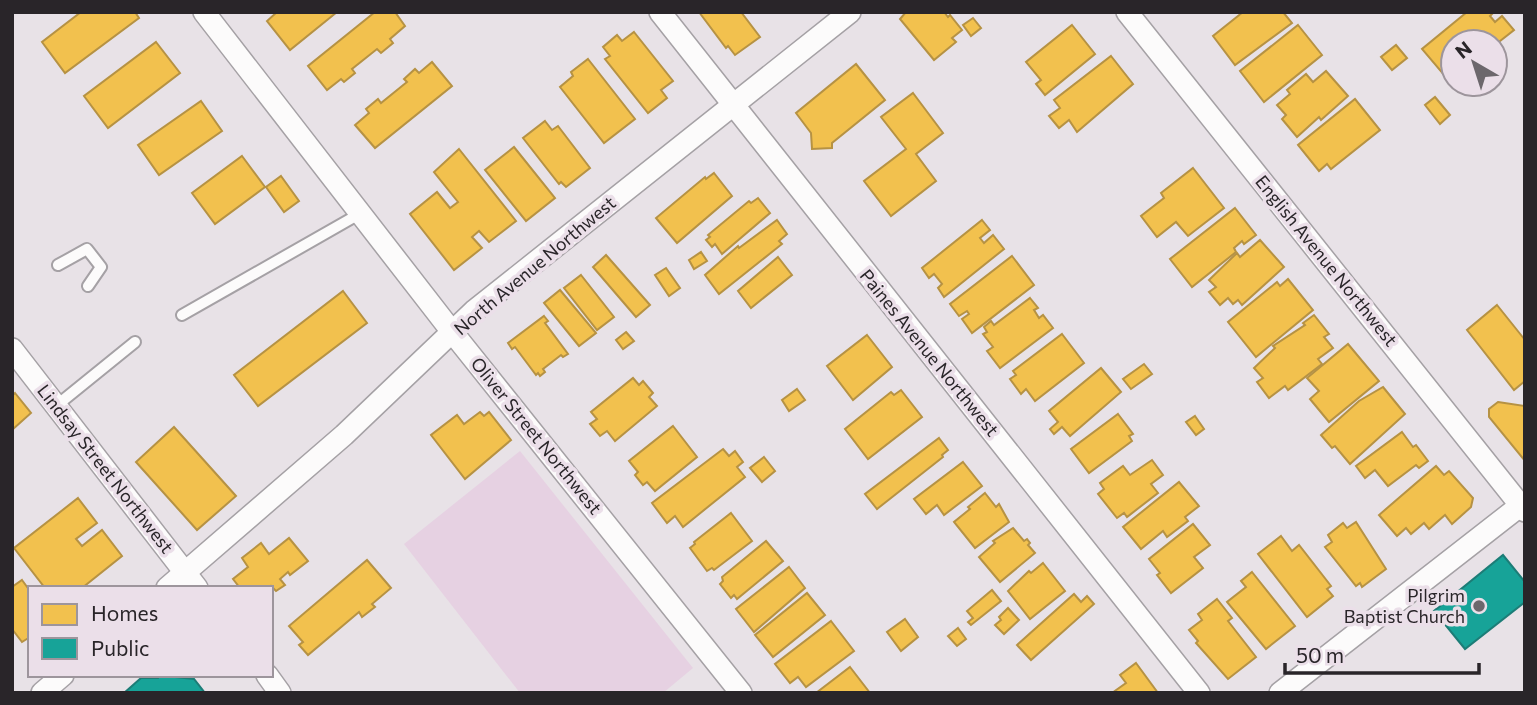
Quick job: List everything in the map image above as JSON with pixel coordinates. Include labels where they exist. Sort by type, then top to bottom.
[{"type":"street","name":"Oliver Street Northwest","points":[[204,12],[453,332],[741,693]]},
{"type":"street","name":"Paines Avenue Northwest","points":[[660,12],[1199,693]]},
{"type":"street","name":"North Avenue Northwest","points":[[173,586],[191,580],[474,311],[850,12]]},
{"type":"street","name":"English Avenue Northwest","points":[[1127,12],[1523,506]]},
{"type":"street","name":"Lindsay Street Northwest","points":[[12,349],[191,580]]},
{"type":"street","points":[[1280,693],[1523,506]]},
{"type":"street","points":[[42,693],[61,677]]},
{"type":"street","points":[[269,677],[281,693]]},
{"type":"lane","points":[[182,315],[361,213]]},
{"type":"lane","points":[[58,265],[87,249],[101,267],[88,286]]},
{"type":"lane","points":[[56,406],[135,342]]},
{"type":"shaded area","points":[[520,451],[693,668],[663,693],[520,693],[404,544]]},
{"type":"building: Homes","points":[[81,12],[135,12],[139,18],[65,73],[42,42]]},
{"type":"building: Homes","points":[[277,12],[337,12],[290,50],[267,21]]},
{"type":"building: Homes","points":[[375,12],[395,12],[405,26],[390,39],[393,43],[381,53],[377,49],[352,69],[355,73],[344,82],[341,79],[327,90],[308,66]]},
{"type":"building: Homes","points":[[699,12],[741,12],[760,37],[735,55],[728,46],[726,48]]},
{"type":"building: Homes","points":[[906,12],[944,12],[948,17],[950,15],[962,30],[952,38],[956,42],[934,60],[900,19]]},
{"type":"building: Homes","points":[[1243,12],[1283,12],[1292,23],[1235,65],[1213,36]]},
{"type":"building: Homes","points":[[1467,12],[1494,12],[1490,16],[1495,22],[1502,16],[1514,30],[1509,34],[1509,28],[1448,28]]},
{"type":"building: Homes","points":[[973,18],[981,28],[971,36],[963,25]]},
{"type":"building: Homes","points":[[1072,25],[1095,54],[1045,95],[1036,84],[1041,80],[1026,62]]},
{"type":"building: Homes","points":[[1298,25],[1322,55],[1264,102],[1240,71]]},
{"type":"building: Homes","points":[[634,32],[673,81],[661,90],[667,98],[648,113],[605,59],[610,56],[603,47],[617,35],[622,41]]},
{"type":"building: Homes","points":[[1439,35],[1439,69],[1422,49]]},
{"type":"building: Homes","points":[[156,42],[180,73],[108,128],[84,96]]},
{"type":"building: Homes","points":[[1396,45],[1407,58],[1392,70],[1381,57]]},
{"type":"building: Homes","points":[[1111,56],[1133,84],[1077,132],[1069,120],[1059,128],[1049,116],[1060,108],[1054,100]]},
{"type":"building: Homes","points":[[588,59],[635,119],[604,143],[560,87],[573,76],[571,72]]},
{"type":"building: Homes","points":[[432,62],[452,86],[375,148],[355,125],[369,113],[366,109],[378,99],[381,103],[407,82],[404,79],[415,69],[419,73]]},
{"type":"building: Homes","points":[[856,64],[885,100],[832,143],[832,148],[812,149],[811,133],[796,113]]},
{"type":"building: Homes","points":[[1326,71],[1348,96],[1297,137],[1282,119],[1286,115],[1277,105],[1290,94],[1287,90],[1306,74],[1313,82]]},
{"type":"building: Homes","points":[[913,93],[943,133],[916,154],[936,181],[891,216],[864,181],[906,149],[881,117]]},
{"type":"building: Homes","points":[[1435,97],[1450,115],[1440,124],[1425,105]]},
{"type":"building: Homes","points":[[1355,99],[1380,130],[1331,169],[1327,164],[1319,171],[1298,145]]},
{"type":"building: Homes","points":[[201,101],[222,131],[159,175],[138,145]]},
{"type":"building: Homes","points":[[545,121],[552,130],[558,126],[590,168],[566,187],[561,182],[559,184],[523,138]]},
{"type":"building: Homes","points":[[514,147],[555,198],[526,221],[485,170]]},
{"type":"building: Homes","points":[[459,149],[516,221],[489,242],[479,231],[472,237],[482,248],[454,270],[410,214],[437,192],[450,208],[458,202],[434,172]]},
{"type":"building: Homes","points":[[242,156],[265,187],[215,224],[192,193]]},
{"type":"building: Homes","points":[[1193,168],[1224,208],[1188,236],[1176,222],[1157,237],[1141,216],[1164,198],[1161,193]]},
{"type":"building: Homes","points":[[714,173],[732,196],[677,243],[656,218],[705,177],[706,179]]},
{"type":"building: Homes","points":[[281,176],[299,201],[284,212],[266,187]]},
{"type":"building: Homes","points":[[758,198],[770,213],[722,254],[715,244],[712,247],[706,240],[710,237],[708,235],[749,201],[751,203]]},
{"type":"building: Homes","points":[[1235,208],[1256,235],[1244,244],[1242,241],[1234,248],[1236,252],[1192,287],[1170,259]]},
{"type":"building: Homes","points":[[777,220],[787,234],[779,241],[782,244],[719,294],[705,275],[738,246],[739,248]]},
{"type":"building: Homes","points":[[982,220],[990,230],[980,238],[984,243],[993,235],[1004,249],[944,297],[938,288],[942,284],[934,274],[929,278],[922,268]]},
{"type":"building: Homes","points":[[1260,240],[1284,267],[1242,305],[1238,300],[1233,304],[1228,298],[1220,305],[1209,292],[1216,287],[1209,280],[1237,253],[1240,257]]},
{"type":"building: Homes","points":[[701,252],[707,261],[694,269],[689,260]]},
{"type":"building: Homes","points":[[606,255],[650,305],[636,317],[593,267]]},
{"type":"building: Homes","points":[[1012,256],[1034,285],[972,333],[962,319],[969,314],[967,311],[959,316],[950,304]]},
{"type":"building: Homes","points":[[778,257],[792,275],[751,308],[738,291]]},
{"type":"building: Homes","points":[[666,268],[680,288],[669,296],[655,275]]},
{"type":"building: Homes","points":[[581,275],[614,317],[597,330],[564,288]]},
{"type":"building: Homes","points":[[1288,279],[1313,310],[1256,357],[1228,322],[1277,282],[1280,286]]},
{"type":"building: Homes","points":[[560,290],[596,333],[579,346],[544,303]]},
{"type":"building: Homes","points":[[343,291],[367,323],[258,406],[234,375]]},
{"type":"building: Homes","points":[[1030,298],[1038,308],[1034,310],[1039,318],[1043,315],[1053,328],[1000,368],[987,351],[993,347],[983,334],[987,332],[984,327],[991,321],[994,325]]},
{"type":"building: Homes","points":[[1497,305],[1525,340],[1525,381],[1514,390],[1467,330]]},
{"type":"building: Homes","points":[[1314,315],[1329,334],[1324,337],[1333,348],[1318,359],[1322,364],[1288,390],[1285,386],[1269,398],[1257,382],[1263,378],[1254,368],[1275,348],[1273,346],[1305,325],[1303,323]]},
{"type":"building: Homes","points":[[544,316],[548,321],[545,323],[568,354],[563,357],[561,355],[543,369],[545,372],[540,376],[538,373],[536,375],[515,347],[512,349],[508,343]]},
{"type":"building: Homes","points":[[626,332],[634,341],[623,349],[616,340]]},
{"type":"building: Homes","points":[[1062,334],[1084,363],[1035,401],[1026,389],[1021,394],[1010,379],[1016,375],[1013,371]]},
{"type":"building: Homes","points":[[867,335],[892,367],[853,400],[827,366]]},
{"type":"building: Homes","points":[[1348,344],[1379,381],[1329,422],[1310,399],[1319,391],[1307,378]]},
{"type":"building: Homes","points":[[1144,364],[1152,374],[1131,389],[1123,379]]},
{"type":"building: Homes","points":[[1101,368],[1121,392],[1070,436],[1062,427],[1054,434],[1050,429],[1058,422],[1049,411]]},
{"type":"building: Homes","points":[[633,378],[639,385],[643,381],[653,393],[649,397],[657,406],[615,441],[607,431],[600,436],[590,424],[597,419],[591,412]]},
{"type":"building: Homes","points":[[1383,387],[1405,414],[1350,464],[1335,446],[1332,448],[1321,435],[1359,401]]},
{"type":"building: Homes","points":[[797,389],[805,400],[789,411],[782,400]]},
{"type":"building: Homes","points":[[901,390],[922,417],[868,459],[845,429],[891,392],[894,395]]},
{"type":"building: Homes","points":[[15,393],[31,413],[12,430],[12,396]]},
{"type":"building: Homes","points":[[1498,402],[1525,406],[1525,461],[1489,417],[1489,409]]},
{"type":"building: Homes","points":[[480,412],[484,416],[489,412],[511,440],[465,479],[431,435],[457,415],[464,424]]},
{"type":"building: Homes","points":[[1118,414],[1133,434],[1129,436],[1132,441],[1089,473],[1071,449]]},
{"type":"building: Homes","points":[[1195,416],[1204,429],[1196,435],[1186,422]]},
{"type":"building: Homes","points":[[673,426],[697,457],[655,491],[647,482],[643,485],[635,475],[638,472],[629,461]]},
{"type":"building: Homes","points":[[174,427],[236,496],[197,530],[136,462]]},
{"type":"building: Homes","points":[[1402,432],[1428,461],[1419,468],[1416,465],[1388,486],[1375,470],[1365,478],[1356,466]]},
{"type":"building: Homes","points":[[939,438],[948,450],[943,457],[877,509],[865,494]]},
{"type":"building: Homes","points":[[723,449],[729,456],[735,451],[743,462],[737,467],[745,477],[683,527],[675,516],[667,523],[652,503]]},
{"type":"building: Homes","points":[[764,457],[775,471],[762,482],[750,468]]},
{"type":"building: Homes","points":[[1152,460],[1163,475],[1151,484],[1158,493],[1127,517],[1124,513],[1117,518],[1098,494],[1104,489],[1100,483],[1123,466],[1130,475]]},
{"type":"building: Homes","points":[[963,462],[982,486],[944,515],[937,505],[926,514],[914,499]]},
{"type":"building: Homes","points":[[1436,466],[1444,475],[1449,471],[1473,498],[1471,507],[1452,524],[1445,515],[1429,529],[1424,523],[1411,534],[1406,528],[1397,536],[1379,515]]},
{"type":"building: Homes","points":[[1179,482],[1199,506],[1185,517],[1188,521],[1167,537],[1163,531],[1141,549],[1123,527]]},
{"type":"building: Homes","points":[[985,493],[996,507],[999,504],[1009,522],[975,548],[954,522]]},
{"type":"building: Homes","points":[[78,498],[97,523],[76,539],[82,546],[102,530],[122,556],[84,586],[43,586],[14,548]]},
{"type":"building: Homes","points":[[731,513],[752,541],[714,570],[712,568],[707,571],[690,548]]},
{"type":"building: Homes","points":[[1356,522],[1386,569],[1362,587],[1360,583],[1356,586],[1325,547],[1332,542],[1328,535],[1343,523],[1347,528]]},
{"type":"building: Homes","points":[[1193,524],[1210,545],[1194,557],[1203,568],[1171,593],[1149,559]]},
{"type":"building: Homes","points":[[1013,528],[1024,541],[1027,539],[1030,543],[1028,545],[1035,553],[1000,582],[979,557],[995,543],[993,541]]},
{"type":"building: Homes","points":[[1281,536],[1292,551],[1299,545],[1331,586],[1327,589],[1333,596],[1307,617],[1258,554]]},
{"type":"building: Homes","points":[[289,538],[308,561],[280,579],[285,585],[276,591],[273,586],[238,586],[233,579],[248,567],[242,558],[261,543],[269,554]]},
{"type":"building: Homes","points":[[766,541],[783,561],[737,599],[734,595],[731,598],[720,584],[722,577]]},
{"type":"building: Homes","points":[[367,560],[391,588],[372,604],[375,607],[362,617],[359,612],[308,655],[299,645],[303,642],[289,626]]},
{"type":"building: Homes","points":[[1043,563],[1065,591],[1030,619],[1008,591],[1029,571],[1031,573]]},
{"type":"building: Homes","points":[[789,567],[805,588],[754,632],[736,609]]},
{"type":"building: Homes","points":[[1252,572],[1295,626],[1266,649],[1227,602],[1246,587],[1241,581]]},
{"type":"building: Homes","points":[[22,580],[28,588],[28,638],[22,642],[12,629],[12,587]]},
{"type":"building: Homes","points":[[992,590],[1001,601],[971,625],[968,622],[973,618],[967,611]]},
{"type":"building: Homes","points":[[807,593],[825,615],[773,657],[755,635]]},
{"type":"building: Homes","points":[[1074,594],[1081,602],[1087,596],[1094,604],[1031,660],[1017,645]]},
{"type":"building: Homes","points":[[1217,599],[1232,618],[1228,621],[1256,657],[1228,679],[1196,643],[1198,641],[1189,630],[1202,620],[1198,614]]},
{"type":"building: Homes","points":[[1008,608],[1019,620],[1004,634],[995,625]]},
{"type":"building: Homes","points":[[905,619],[918,637],[901,651],[887,632]]},
{"type":"building: Homes","points":[[831,621],[854,651],[806,687],[798,677],[790,683],[775,664]]},
{"type":"building: Homes","points":[[958,628],[966,639],[957,646],[948,636]]},
{"type":"building: Homes","points":[[1136,663],[1158,693],[1112,693],[1126,683],[1120,675]]},
{"type":"building: Homes","points":[[850,667],[870,693],[816,693]]},
{"type":"building: Public","name":"Pilgrim Baptist Church","points":[[1503,555],[1525,582],[1525,602],[1465,649],[1434,611]]},
{"type":"building: Public","points":[[141,678],[194,679],[205,693],[124,693]]},
{"type":"place","name":"Pilgrim Baptist Church","points":[[1479,606]]}]
